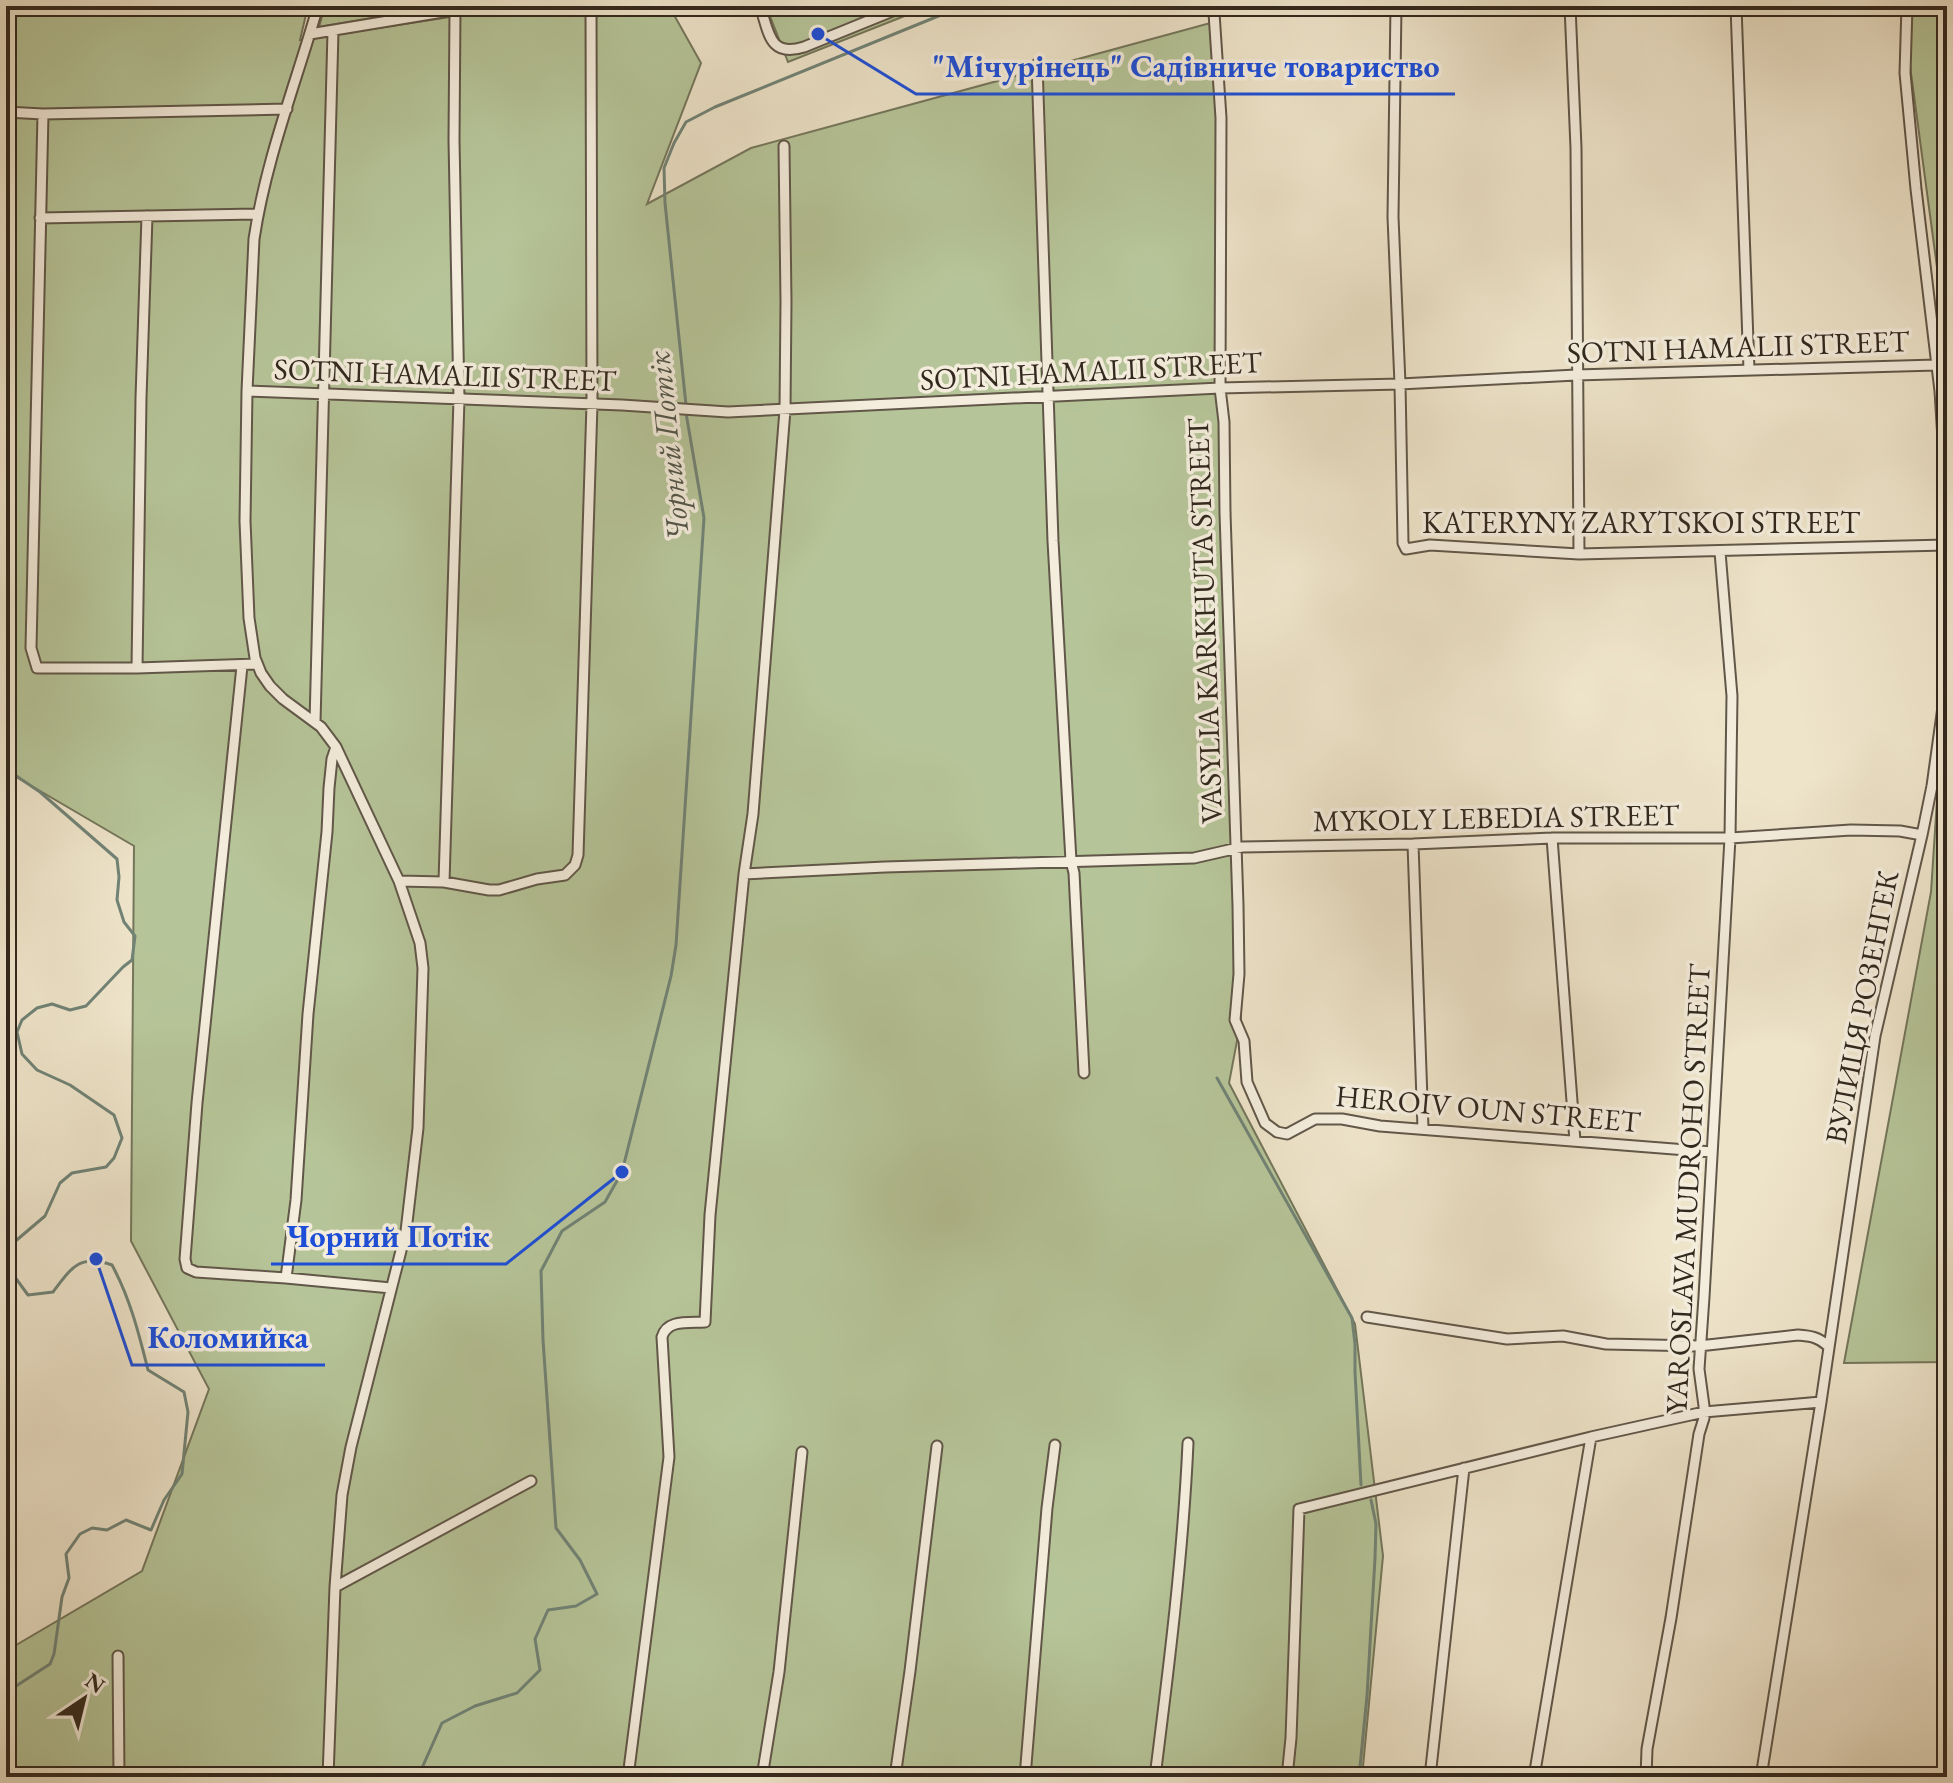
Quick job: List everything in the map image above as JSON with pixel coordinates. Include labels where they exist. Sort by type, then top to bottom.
[{"type":"street","points":[[56,6],[318,8],[270,165],[257,214],[252,251],[245,535],[249,618],[257,664],[270,686],[315,722],[330,736],[336,747],[399,881],[420,943],[424,977],[413,1184],[403,1243],[342,1495],[335,1587],[328,1777]]},
{"type":"street","points":[[310,34],[479,6]]},
{"type":"street","points":[[399,881],[444,882],[499,890],[565,875],[575,865],[578,855],[592,404],[591,6]]},
{"type":"street","points":[[760,6],[774,44],[790,51],[905,6]]},
{"type":"street","points":[[1396,6],[1393,217],[1400,384]]},
{"type":"street","points":[[1570,6],[1576,148],[1579,554]]},
{"type":"street","points":[[1736,6],[1749,370]]},
{"type":"street","points":[[1907,6],[1905,73],[1936,349],[1944,454],[1947,574]]},
{"type":"street","points":[[444,882],[459,399],[455,10]]},
{"type":"street","name":"VASYLIA KARKHUTA STREET","points":[[1214,13],[1221,118],[1220,388],[1224,422],[1239,956],[1235,1020],[1244,1041],[1247,1082]]},
{"type":"street","points":[[315,722],[333,31]]},
{"type":"street","points":[[1037,64],[1053,541],[1084,1073]]},
{"type":"street","points":[[6,112],[287,109]]},
{"type":"street","points":[[43,114],[31,648],[37,668],[257,664]]},
{"type":"street","points":[[628,1777],[669,1457],[662,1337],[668,1326],[705,1322],[710,1215],[744,874],[753,814],[785,410],[784,146]]},
{"type":"street","points":[[40,218],[257,214]]},
{"type":"street","points":[[137,668],[147,216]]},
{"type":"street","name":"SOTNI HAMALII STREET","points":[[247,391],[728,412],[1220,388],[1936,365]]},
{"type":"street","name":"KATERYNY ZARYTSKOI STREET","points":[[1400,384],[1403,543],[1406,549],[1430,545],[1579,554],[1946,545]]},
{"type":"street","name":"YAROSLAVA MUDROHO STREET","points":[[1646,1777],[1647,1749],[1704,1412],[1699,1346],[1730,838],[1732,696],[1720,552]]},
{"type":"street","points":[[242,666],[197,1103],[185,1259],[187,1268],[196,1272],[391,1288]]},
{"type":"street","name":"ВУЛИЦЯ РОЗЕНГЕК","points":[[1761,1777],[1875,1036],[1932,786],[1947,678]]},
{"type":"street","points":[[286,1278],[296,1200],[308,1014],[329,788],[336,747]]},
{"type":"street","name":"MYKOLY LEBEDIA STREET","points":[[744,874],[1194,858],[1236,848],[1552,838],[1730,838],[1851,830],[1900,831],[1922,835]]},
{"type":"street","points":[[1552,838],[1575,1141]]},
{"type":"street","points":[[1413,844],[1423,1128]]},
{"type":"street","name":"HEROIV OUN STREET","points":[[1247,1082],[1265,1123],[1277,1132],[1287,1134],[1319,1118],[1712,1152]]},
{"type":"street","points":[[1367,1317],[1507,1339],[1563,1336],[1606,1344],[1699,1346],[1798,1335],[1820,1339],[1828,1346]]},
{"type":"street","points":[[1287,1777],[1299,1509],[1704,1412],[1821,1402]]},
{"type":"street","points":[[1534,1777],[1591,1437]]},
{"type":"street","points":[[1155,1777],[1186,1500],[1188,1443]]},
{"type":"street","points":[[1025,1777],[1055,1445]]},
{"type":"street","points":[[895,1777],[937,1446]]},
{"type":"street","points":[[762,1777],[779,1672],[802,1452]]},
{"type":"street","points":[[1430,1777],[1464,1468]]},
{"type":"street","points":[[335,1587],[531,1481]]},
{"type":"street","points":[[118,1656],[119,1777]]},
{"type":"green space","points":[[6,6],[308,6],[300,40],[522,6],[669,6],[701,63],[647,204],[751,148],[1214,22],[1241,1020],[1229,1083],[1355,1324],[1383,1556],[1362,1777],[6,1777],[6,1651],[142,1571],[209,1389],[131,1241],[134,846],[6,771]]},
{"type":"green space","points":[[325,6],[443,6],[319,27]]},
{"type":"green space","points":[[766,6],[930,6],[788,62]]},
{"type":"green space","points":[[1902,6],[1947,6],[1947,342]]},
{"type":"green space","points":[[1947,647],[1947,1362],[1844,1363],[1931,892]]},
{"type":"waterway","name":"Чорний Потік","points":[[686,405],[664,168],[686,122],[715,107],[963,6]]},
{"type":"waterway","name":"Чорний Потік","points":[[418,1777],[442,1723],[475,1706],[517,1693],[540,1670],[535,1639],[548,1610],[576,1606],[597,1594],[580,1560],[556,1528],[541,1271],[562,1231],[605,1202],[622,1172],[671,976],[676,945],[704,518],[686,413]]},
{"type":"waterway","points":[[6,769],[40,792],[117,859],[117,900],[124,922],[135,936],[132,960],[86,1006],[70,1010],[52,1004],[37,1008],[22,1020],[17,1032],[22,1054],[37,1070],[70,1085],[114,1115],[122,1138],[114,1158],[106,1167],[72,1173],[60,1183],[45,1216],[12,1244],[9,1269],[28,1295],[53,1292],[71,1270],[84,1262],[112,1265],[129,1303],[148,1370],[184,1392],[188,1412],[182,1474],[164,1500],[151,1530],[126,1520],[107,1530],[92,1528],[80,1534],[66,1554],[69,1578],[62,1597],[50,1664],[13,1688],[6,1687]]},
{"type":"waterway","points":[[1217,1078],[1352,1318],[1361,1485]]},
{"type":"waterway","points":[[1359,1777],[1375,1558],[1376,1524],[1371,1500]]},
{"type":"place","name":"\"Мічурінець\" Садівниче товариство","points":[[818,34]]},
{"type":"place","name":"Чорний Потік","points":[[622,1172]]},
{"type":"place","name":"Коломийка","points":[[96,1259]]}]
